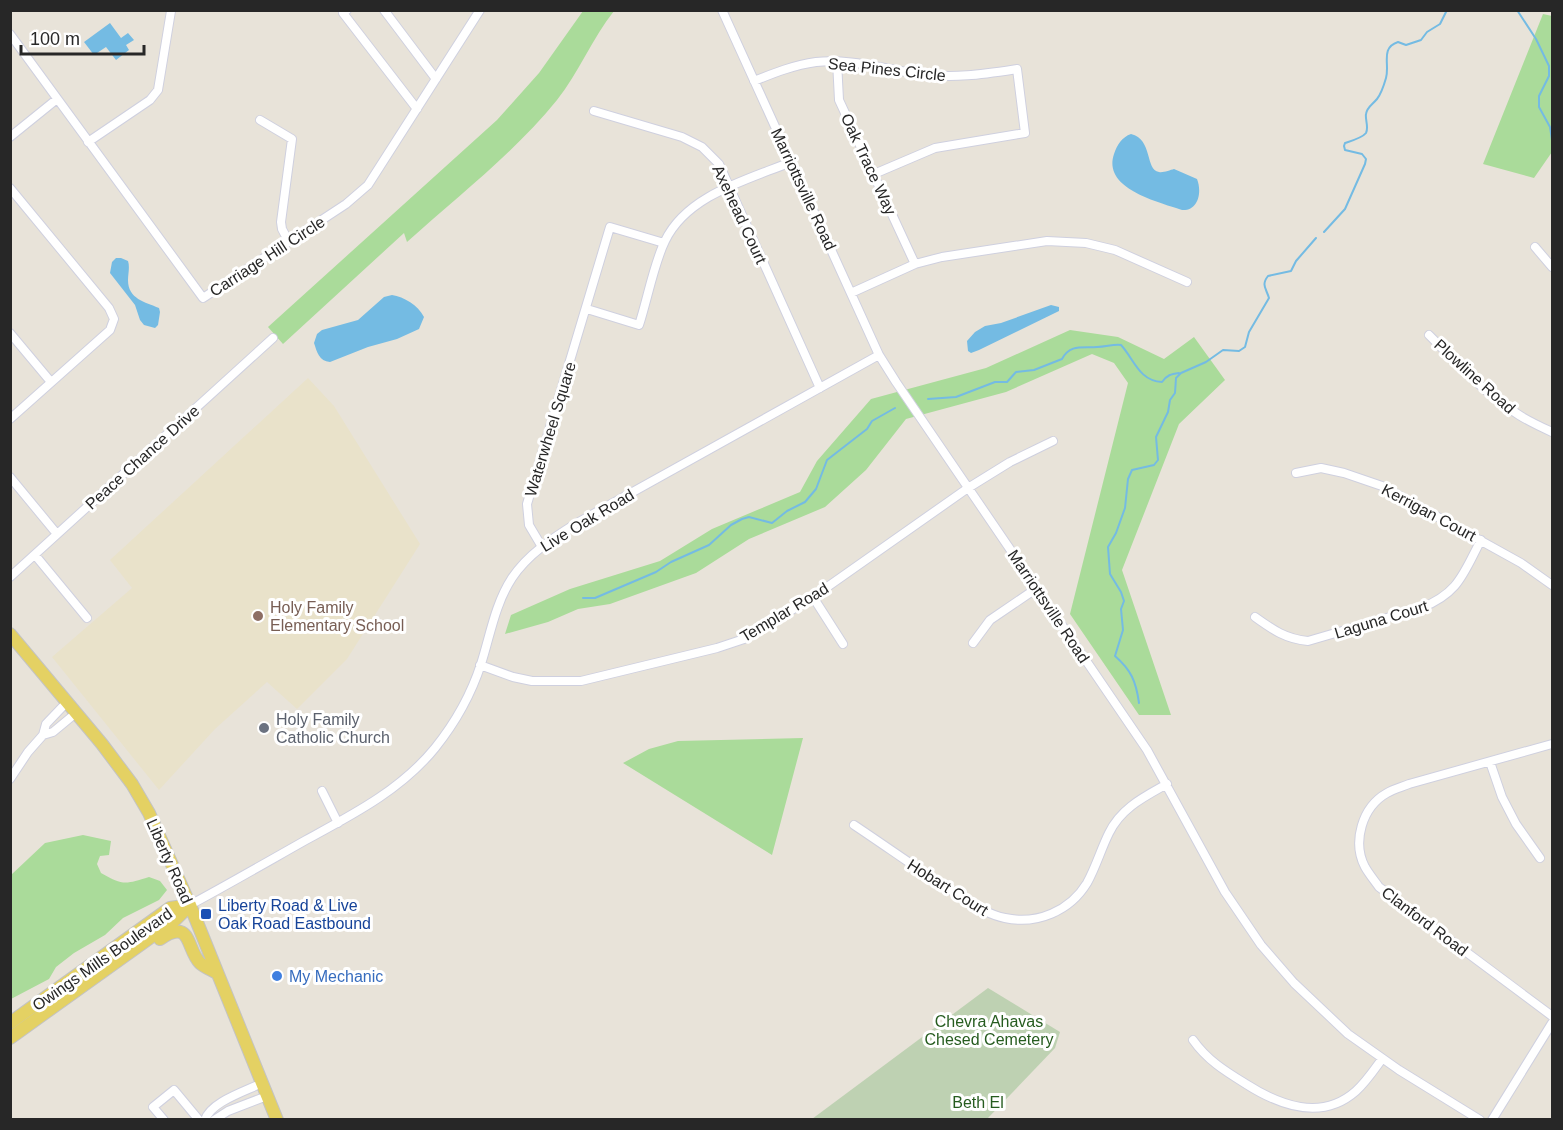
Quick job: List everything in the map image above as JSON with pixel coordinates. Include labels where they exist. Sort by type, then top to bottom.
[{"type":"main road","name":"Liberty Road","points":[[10,634],[112,757],[139,796],[162,838],[277,1119]]},
{"type":"main road","name":"Owings Mills Boulevard","points":[[10,1038],[144,943],[176,919],[190,905]]},
{"type":"main road","name":"Owings Mills Boulevard","points":[[10,1023],[170,908],[190,905]]},
{"type":"main road","points":[[144,943],[152,945],[170,932],[180,933],[189,939],[200,962],[217,973]]},
{"type":"street","points":[[347,10],[343,14],[417,109]]},
{"type":"street","points":[[384,10],[436,79]]},
{"type":"street","name":"Carriage Hill Circle","points":[[10,34],[204,298],[346,204],[368,185],[480,10]]},
{"type":"street","name":"Marriottsville Road","points":[[722,10],[879,355],[1147,750],[1225,892],[1261,945],[1314,1003],[1348,1034],[1382,1059],[1480,1119]]},
{"type":"street","points":[[88,142],[150,100],[158,90],[171,11]]},
{"type":"street","name":"Sea Pines Circle","points":[[754,81],[792,67],[837,61],[944,76],[974,76],[1017,69],[1025,133],[935,148],[874,174]]},
{"type":"street","name":"Oak Trace Way","points":[[837,61],[839,100],[915,264]]},
{"type":"street","points":[[10,137],[57,99]]},
{"type":"street","name":"Axehead Court","points":[[594,111],[682,137],[702,147],[718,164],[820,388]]},
{"type":"street","points":[[261,120],[292,139],[281,222],[289,242]]},
{"type":"street","points":[[587,309],[639,325],[664,243],[680,217],[701,202],[729,188],[791,162]]},
{"type":"street","points":[[10,188],[113,314],[113,325],[110,330],[10,419]]},
{"type":"street","name":"Waterwheel Square","points":[[542,547],[529,525],[527,504],[610,227],[664,243]]},
{"type":"street","points":[[851,293],[915,264],[942,257],[1047,241],[1086,243],[1115,250],[1188,282]]},
{"type":"street","points":[[1535,247],[1552,267]]},
{"type":"street","points":[[10,333],[51,382]]},
{"type":"street","name":"Plowline Road","points":[[1429,335],[1497,399],[1519,415],[1552,432]]},
{"type":"street","name":"Peace Chance Drive","points":[[10,577],[273,338]]},
{"type":"street","name":"Live Oak Road","points":[[190,905],[338,823],[390,790],[424,760],[445,735],[464,705],[507,588],[519,568],[542,547],[577,523],[879,355]]},
{"type":"street","name":"Templar Road","points":[[480,665],[532,681],[581,681],[717,648],[744,639],[813,597],[968,488],[1011,462],[1053,441]]},
{"type":"street","name":"Kerrigan Court","points":[[1296,473],[1321,468],[1382,486],[1521,563],[1552,585]]},
{"type":"street","points":[[10,477],[57,534]]},
{"type":"street","name":"Laguna Court","points":[[1255,617],[1277,633],[1292,639],[1308,641],[1421,608],[1437,601],[1458,583],[1481,540]]},
{"type":"street","points":[[35,555],[87,618]]},
{"type":"street","points":[[973,643],[990,620],[1036,588]]},
{"type":"street","points":[[813,597],[843,644]]},
{"type":"street","points":[[10,779],[22,760],[43,735],[46,724],[67,702]]},
{"type":"street","points":[[43,735],[53,732],[76,713]]},
{"type":"street","name":"Clanford Road","points":[[1552,744],[1409,784],[1386,793],[1365,817],[1360,835],[1360,851],[1365,867],[1379,886],[1552,1016]]},
{"type":"street","points":[[1490,762],[1502,797],[1516,824],[1540,858]]},
{"type":"street","name":"Hobart Court","points":[[854,825],[980,908],[1005,918],[1035,918],[1055,913],[1072,901],[1088,881],[1116,821],[1138,800],[1167,784]]},
{"type":"street","points":[[322,791],[338,823]]},
{"type":"street","points":[[1492,1119],[1552,1023]]},
{"type":"street","points":[[1193,1040],[1203,1054],[1216,1065],[1265,1096],[1296,1107],[1318,1107],[1341,1100],[1354,1093],[1382,1059]]},
{"type":"street","points":[[205,1119],[206,1114],[220,1103],[262,1083]]},
{"type":"street","points":[[164,1119],[153,1107],[174,1090],[199,1119]]},
{"type":"street","points":[[214,1119],[267,1096]]},
{"type":"shaded area","points":[[308,378],[334,406],[420,544],[347,659],[297,709],[267,682],[215,729],[159,790],[52,657],[132,588],[110,560]]},
{"type":"green space","points":[[583,11],[614,11],[565,90],[523,138],[407,242],[404,233],[283,344],[268,327],[497,120],[539,73]]},
{"type":"green space","points":[[1543,14],[1552,16],[1552,152],[1534,178],[1483,164]]},
{"type":"green space","points":[[1070,330],[1118,337],[1164,359],[1194,337],[1225,380],[1179,424],[1122,570],[1171,715],[1139,715],[1070,614],[1128,383],[1114,363],[1092,354],[1006,392],[906,419],[866,470],[825,507],[749,539],[696,573],[610,604],[578,609],[548,622],[505,634],[511,615],[570,589],[660,561],[712,529],[800,492],[817,461],[871,399],[986,368]]},
{"type":"green space","points":[[803,738],[772,855],[623,763],[649,749],[678,741]]},
{"type":"green space","points":[[83,835],[111,841],[109,855],[100,856],[97,864],[101,873],[120,882],[149,877],[160,881],[167,890],[159,900],[123,918],[105,935],[74,953],[56,967],[49,979],[11,999],[11,875],[45,843]]},
{"type":"green space","name":"Chevra Ahavas Chesed Cemetery","points":[[988,988],[1060,1032],[1055,1048],[987,1119],[812,1119]]},
{"type":"water","points":[[110,23],[121,38],[128,33],[134,40],[126,45],[129,50],[116,60],[106,47],[94,55],[84,42]]},
{"type":"water","points":[[1131,134],[1143,142],[1155,170],[1164,172],[1174,169],[1197,179],[1199,194],[1196,204],[1182,210],[1147,198],[1124,185],[1116,176],[1113,166],[1114,154],[1120,142]]},
{"type":"water","points":[[116,258],[128,261],[129,286],[134,296],[159,308],[158,325],[155,328],[144,325],[135,305],[110,273],[112,262]]},
{"type":"water","points":[[392,295],[410,302],[418,309],[424,317],[419,329],[330,362],[321,358],[314,343],[317,334],[322,330],[358,320],[384,297]]},
{"type":"water","points":[[1051,305],[1059,307],[1059,311],[979,350],[971,353],[968,351],[967,341],[985,326],[1001,323]]},
{"type":"waterway","points":[[1324,232],[1345,209],[1365,164],[1366,159],[1362,154],[1345,150],[1344,146],[1345,143],[1366,133],[1367,112],[1378,97],[1386,78],[1389,48],[1398,42],[1406,45],[1421,40],[1427,32],[1440,24],[1447,10]]},
{"type":"waterway","points":[[1517,10],[1536,39],[1549,66],[1549,76],[1539,96],[1539,107],[1550,127],[1552,140]]},
{"type":"waterway","points":[[1139,703],[1132,677],[1115,656],[1123,630],[1121,609],[1124,601],[1110,574],[1108,547],[1125,508],[1128,479],[1132,470],[1154,465],[1158,460],[1156,437],[1168,412],[1170,400],[1175,393],[1176,378],[1223,350],[1239,351],[1245,347],[1249,332],[1269,298],[1265,287],[1266,279],[1268,276],[1291,271],[1296,261],[1316,238]]},
{"type":"waterway","points":[[928,399],[956,397],[995,382],[1007,382],[1016,372],[1034,370],[1062,359],[1069,351],[1077,348],[1121,345],[1142,374],[1154,381],[1162,382],[1169,375],[1179,373]]},
{"type":"waterway","points":[[583,598],[595,598],[656,572],[671,562],[709,545],[731,525],[742,519],[749,517],[772,523],[787,511],[805,502],[816,489],[827,460],[867,429],[872,421],[895,408]]},
{"type":"place","name":"Holy Family Elementary School","points":[[258,616]]},
{"type":"place","name":"Holy Family Catholic Church","points":[[264,728]]},
{"type":"place","name":"Liberty Road & Live Oak Road Eastbound","points":[[206,914]]},
{"type":"place","name":"My Mechanic","points":[[277,976]]},
{"type":"park label","name":"Beth El","points":[[978,1102]]}]
